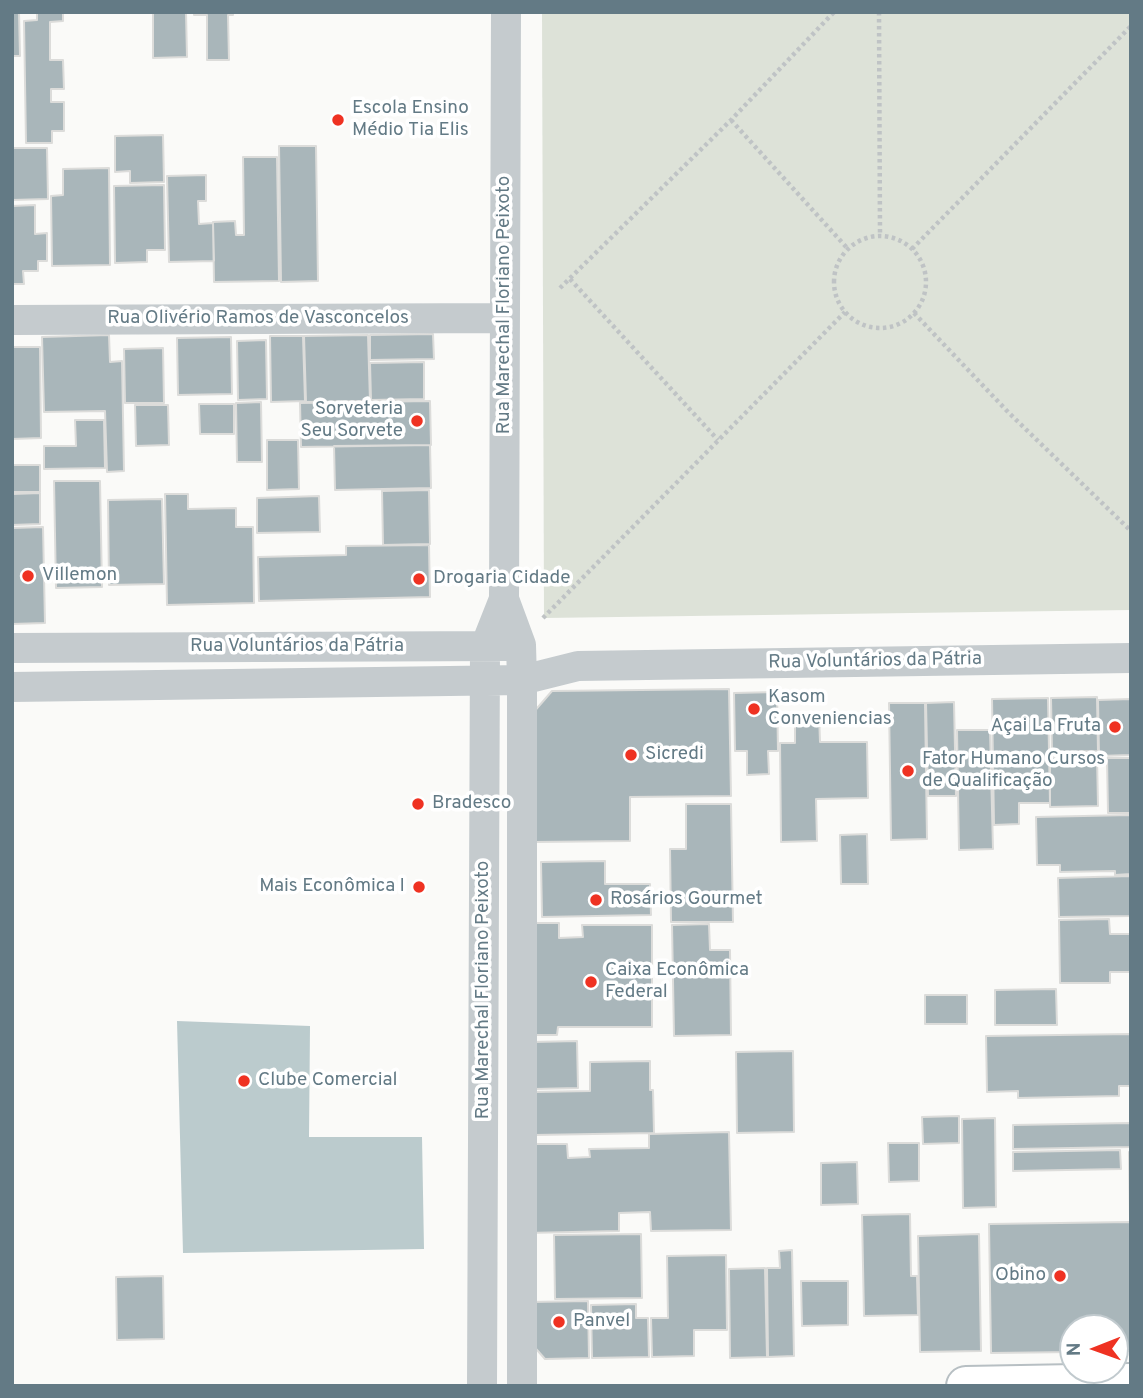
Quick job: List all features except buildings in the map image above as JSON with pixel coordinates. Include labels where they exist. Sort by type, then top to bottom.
[{"type":"street","name":"Rua Marechal Floriano Peixoto","points":[[506,12],[504,599],[521,645],[522,680],[522,1386]]},
{"type":"street","name":"Rua Olivério Ramos de Vasconcelos","points":[[12,320],[505,318]]},
{"type":"street","name":"Rua Marechal Floriano Peixoto","points":[[482,1386],[485,646],[504,599]]},
{"type":"street","name":"Rua Voluntários da Pátria","points":[[12,648],[521,645],[578,666]]},
{"type":"street","name":"Rua Voluntários da Pátria","points":[[12,687],[522,680],[578,666],[1131,657]]},
{"type":"street","points":[[966,1386],[1131,1383]]},
{"type":"path","points":[[561,288],[731,120],[834,12]]},
{"type":"path","points":[[879,12],[880,236]]},
{"type":"path","points":[[912,249],[1131,26]]},
{"type":"path","points":[[731,120],[848,249]]},
{"type":"path","points":[[880,236],[892,237],[912,249],[925,274],[925,288],[914,313],[902,323],[872,328],[857,322],[845,312],[834,287],[835,273],[839,260],[848,249],[868,237],[880,236]]},
{"type":"path","points":[[570,278],[718,440]]},
{"type":"path","points":[[521,645],[544,618],[845,312]]},
{"type":"path","points":[[914,313],[1009,413],[1131,531]]},
{"type":"shaded area","points":[[542,12],[1131,12],[1131,610],[544,618]]},
{"type":"shaded area","name":"Clube Comercial","points":[[177,1021],[310,1026],[309,1137],[422,1137],[424,1249],[183,1253]]},
{"type":"place","name":"Escola Ensino Médio Tia Elis","points":[[338,120]]},
{"type":"place","name":"Sorveteria Seu Sorvete","points":[[417,421]]},
{"type":"place","name":"Villemon","points":[[28,576]]},
{"type":"place","name":"Drogaria Cidade","points":[[419,579]]},
{"type":"place","name":"Kasom Conveniencias","points":[[754,709]]},
{"type":"place","name":"Açai La Fruta","points":[[1115,727]]},
{"type":"place","name":"Sicredi","points":[[631,755]]},
{"type":"place","name":"Fator Humano Cursos de Qualificação","points":[[908,771]]},
{"type":"place","name":"Bradesco","points":[[418,804]]},
{"type":"place","name":"Mais Econômica I","points":[[419,887]]},
{"type":"place","name":"Rosários Gourmet","points":[[596,900]]},
{"type":"place","name":"Caixa Econômica Federal","points":[[591,982]]},
{"type":"place","name":"Clube Comercial","points":[[244,1081]]},
{"type":"place","name":"Obino","points":[[1060,1276]]},
{"type":"place","name":"Panvel","points":[[559,1322]]}]
